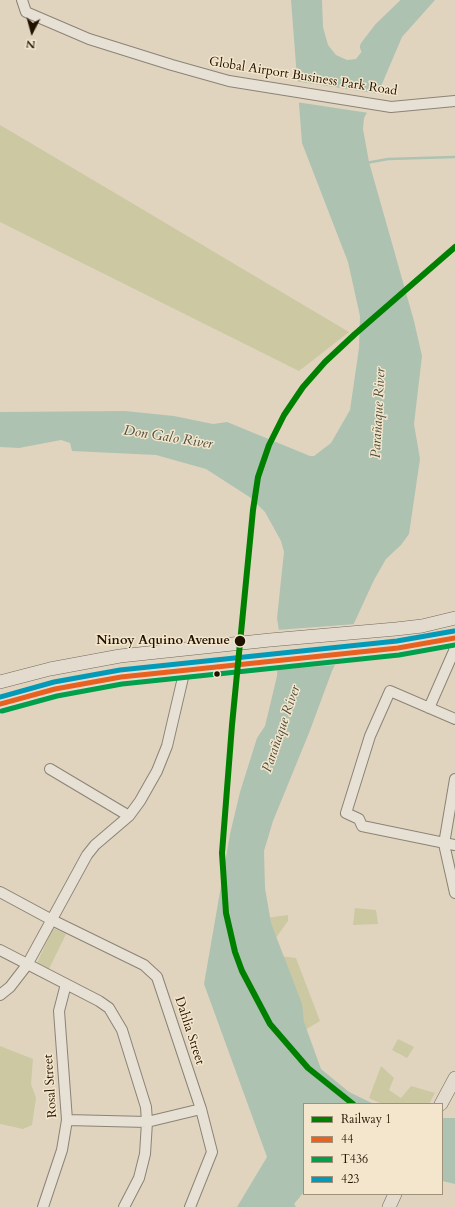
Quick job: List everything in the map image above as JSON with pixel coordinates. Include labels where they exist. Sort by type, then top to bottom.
[{"type":"main road","points":[[0,682],[50,669],[120,656],[270,640],[396,629],[422,626],[455,618]]},
{"type":"main road","points":[[0,704],[55,690],[121,677],[185,669],[398,648],[455,638]]},
{"type":"main road","points":[[50,669],[55,690]]},
{"type":"main road","points":[[443,1099],[455,1078]]},
{"type":"main road","points":[[389,1207],[395,1195]]},
{"type":"street","name":"Global Airport Business Park Road","points":[[22,0],[26,12],[89,39],[172,66],[228,81],[391,107],[455,101]]},
{"type":"street","points":[[429,708],[454,651],[455,638]]},
{"type":"street","points":[[0,995],[10,987],[27,965],[87,855],[95,845],[129,816],[140,801],[157,771],[167,746],[185,669]]},
{"type":"street","points":[[455,719],[390,691],[370,736],[346,813],[359,819],[362,826],[444,844],[455,845]]},
{"type":"street","points":[[50,769],[129,816]]},
{"type":"street","points":[[455,779],[444,844],[455,893]]},
{"type":"street","name":"Dahlia Street","points":[[0,892],[52,920],[144,965],[157,977],[201,1109],[212,1152],[190,1207]]},
{"type":"street","points":[[0,950],[109,1008],[122,1030],[146,1107],[147,1122],[145,1154],[140,1172],[124,1207]]},
{"type":"street","name":"Rosal Street","points":[[43,1207],[62,1150],[67,1120],[59,1011],[66,984]]},
{"type":"street","points":[[67,1120],[147,1122],[201,1109]]},
{"type":"shaded area","points":[[0,125],[349,332],[299,371],[0,222]]},
{"type":"shaded area","points":[[355,908],[376,910],[378,924],[353,925]]},
{"type":"shaded area","points":[[288,915],[288,921],[275,939],[266,918]]},
{"type":"shaded area","points":[[53,928],[66,934],[49,969],[37,963]]},
{"type":"shaded area","points":[[279,956],[296,958],[320,1021],[305,1030]]},
{"type":"shaded area","points":[[398,1039],[414,1047],[407,1058],[392,1050]]},
{"type":"shaded area","points":[[0,1046],[33,1059],[31,1084],[36,1098],[32,1125],[23,1129],[0,1124]]},
{"type":"shaded area","points":[[381,1066],[394,1078],[389,1090],[401,1098],[411,1086],[435,1093],[430,1103],[380,1103],[369,1098]]},
{"type":"water","points":[[291,0],[322,0],[323,27],[328,45],[336,55],[347,60],[356,59],[372,38],[414,0],[435,0],[402,37],[379,91],[364,118],[363,129],[369,162],[414,321],[422,356],[414,424],[420,459],[409,534],[401,545],[386,559],[374,580],[332,671],[309,733],[273,821],[264,851],[265,888],[271,923],[302,1004],[304,1022],[321,1069],[349,1092],[372,1103],[303,1103],[303,1193],[294,1204],[296,1207],[237,1207],[267,1157],[204,984],[230,834],[240,792],[257,738],[265,726],[277,676],[279,631],[277,618],[284,552],[281,541],[265,512],[251,498],[206,469],[156,455],[72,451],[70,443],[61,440],[19,448],[0,447],[0,412],[125,411],[174,416],[213,424],[227,422],[310,456],[314,456],[331,443],[350,410],[359,348],[360,316],[348,262],[302,143]]},
{"type":"water","points":[[443,1118],[455,1118],[455,1184],[443,1181]]},
{"type":"pier","points":[[295,81],[380,94],[369,113],[296,102]]},
{"type":"pier","points":[[356,624],[336,665],[275,670],[277,630]]},
{"type":"waterway","points":[[368,47],[381,30],[412,0]]},
{"type":"waterway","points":[[366,163],[388,159],[455,157]]},
{"type":"rail line","name":"1","points":[[352,1103],[308,1068],[270,1024],[242,971],[235,952],[226,913],[222,853],[232,725],[253,510],[258,477],[269,445],[284,415],[303,387],[325,362],[355,334],[455,247]]},
{"type":"transit line","name":"423","points":[[0,697],[54,682],[120,670],[397,641],[454,631]]},
{"type":"transit line","name":"44","points":[[0,704],[55,689],[121,677],[398,648],[455,638]]},
{"type":"transit line","name":"T436","points":[[2,711],[57,696],[122,684],[399,655],[455,645]]},
{"type":"place","name":"Ninoy Aquino Avenue","points":[[240,641]]},
{"type":"water label","name":"Parañaque River","points":[[379,413]]},
{"type":"water label","name":"Don Galo River","points":[[168,438]]},
{"type":"water label","name":"Parañaque River","points":[[282,729]]}]
